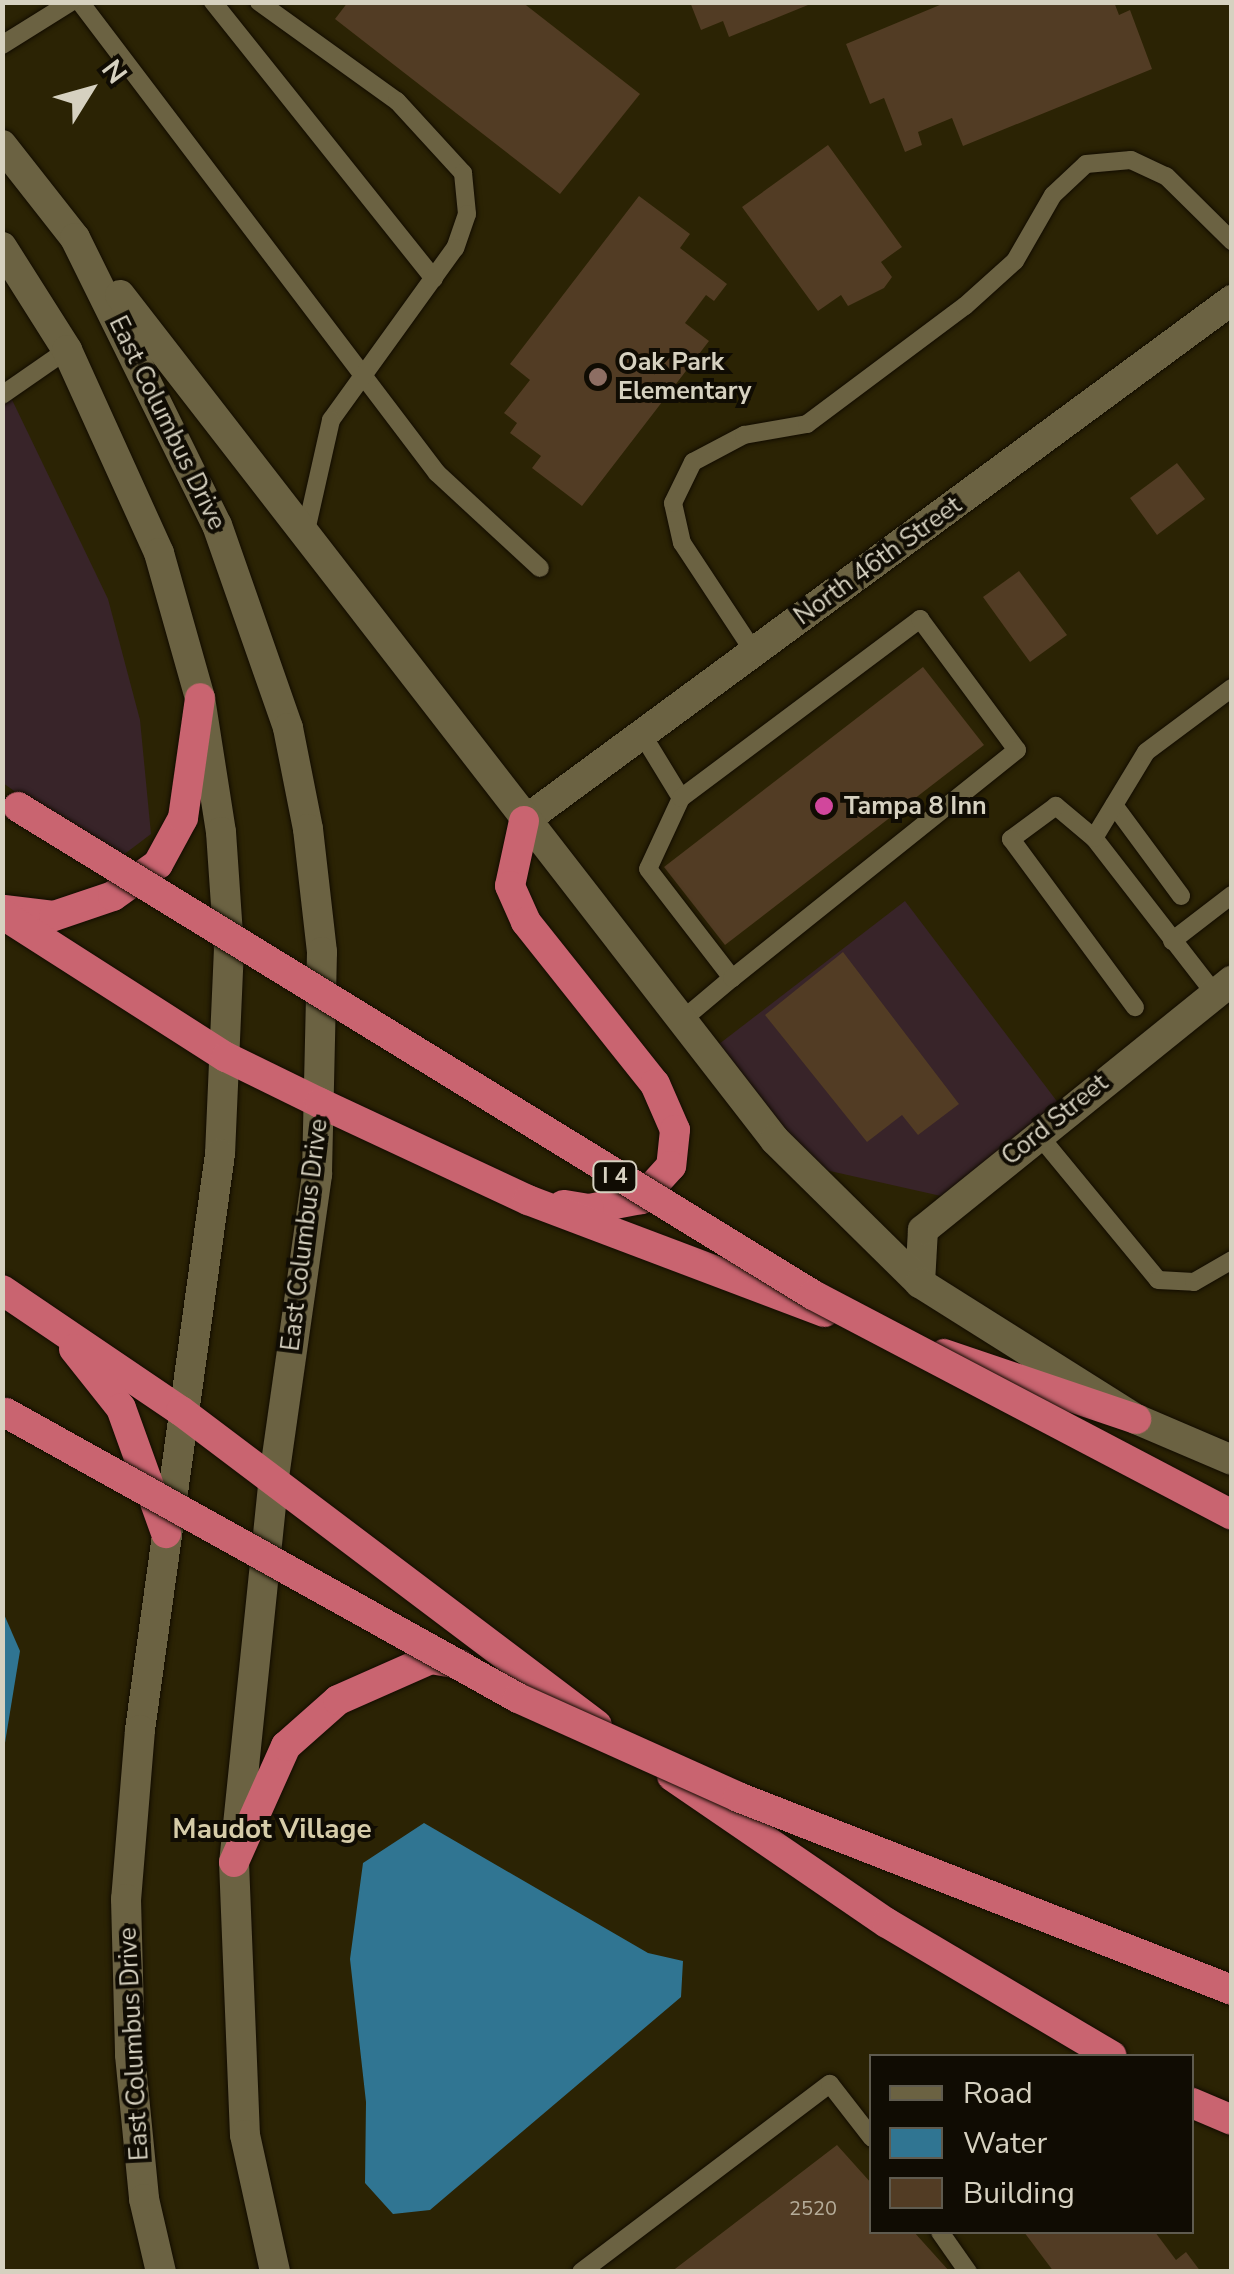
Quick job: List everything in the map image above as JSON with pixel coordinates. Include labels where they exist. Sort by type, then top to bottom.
[{"type":"highway","points":[[2,912],[54,916],[113,896],[158,864],[183,818],[200,698]]},
{"type":"highway","name":"I 4","points":[[10,801],[814,1295],[1232,1515]]},
{"type":"highway","points":[[524,822],[510,886],[526,922],[655,1084],[676,1130],[671,1166],[641,1199],[589,1209],[528,1200]]},
{"type":"highway","points":[[2,912],[226,1058],[528,1200],[872,1330],[1136,1419]]},
{"type":"highway","points":[[2,1290],[181,1412],[526,1677],[887,1923],[1109,2054]]},
{"type":"highway","points":[[54,1324],[120,1408],[166,1533]]},
{"type":"highway","points":[[4,1412],[518,1698],[738,1797],[1232,1990]]},
{"type":"highway","points":[[234,1862],[286,1746],[338,1700],[431,1659],[526,1677]]},
{"type":"highway","points":[[1194,2104],[1232,2120]]},
{"type":"main road","name":"East Columbus Drive","points":[[2,145],[75,238],[218,525],[288,728],[322,952],[317,1175],[273,1486],[234,1862],[245,2135],[274,2272]]},
{"type":"main road","points":[[75,238],[524,822],[775,1140],[920,1283],[1136,1419],[1232,1460]]},
{"type":"main road","name":"East Columbus Drive","points":[[2,247],[67,350],[159,553],[200,698],[221,832],[229,948],[220,1154],[181,1412],[126,1899],[132,2072],[144,2199],[161,2272]]},
{"type":"main road","name":"North 46th Street","points":[[524,822],[1232,300]]},
{"type":"main road","name":"Cord Street","points":[[920,1283],[923,1230],[1037,1133],[1223,988]]},
{"type":"lane","points":[[2,45],[71,2]]},
{"type":"lane","points":[[80,2],[437,473],[540,568]]},
{"type":"lane","points":[[213,2],[434,279]]},
{"type":"lane","points":[[259,2],[397,100],[463,173],[467,214],[434,279],[362,370],[331,420],[304,536]]},
{"type":"lane","points":[[754,652],[682,543],[673,502],[693,462],[744,434],[807,424],[966,306],[1015,261],[1053,195],[1086,164],[1132,160],[1166,176],[1232,241]]},
{"type":"lane","points":[[2,396],[67,350]]},
{"type":"lane","points":[[681,1022],[1017,750],[920,619],[681,798],[648,869],[732,978]]},
{"type":"lane","points":[[1094,838],[1146,752],[1232,688]]},
{"type":"lane","points":[[642,734],[681,798]]},
{"type":"lane","points":[[1114,805],[1180,896]]},
{"type":"lane","points":[[1135,1006],[1012,839],[1056,806],[1094,838],[1172,940],[1223,988]]},
{"type":"lane","points":[[1172,940],[1232,895]]},
{"type":"lane","points":[[1037,1133],[1158,1280],[1194,1282],[1232,1260]]},
{"type":"lane","points":[[581,2272],[830,2084],[869,2134]]},
{"type":"lane","points":[[941,2234],[968,2272]]},
{"type":"shaded area","points":[[2,379],[108,599],[140,720],[151,834],[114,862],[3,783]]},
{"type":"shaded area","points":[[905,901],[1059,1104],[941,1196],[821,1169],[710,1051]]},
{"type":"water","points":[[3,1612],[20,1651],[3,1755]]},
{"type":"water","points":[[424,1823],[648,1953],[683,1961],[681,1997],[430,2210],[393,2214],[365,2183],[366,2102],[350,1959],[363,1863]]},
{"type":"building","points":[[348,2],[522,2],[640,94],[560,194],[335,19]]},
{"type":"building","points":[[690,2],[808,5],[729,37],[723,21],[701,30]]},
{"type":"building","points":[[947,2],[1114,2],[1119,15],[1130,10],[1152,69],[963,146],[952,118],[918,132],[922,145],[905,152],[884,98],[870,104],[846,44]]},
{"type":"building","points":[[828,145],[902,247],[881,262],[892,277],[884,288],[848,306],[841,295],[818,311],[742,207]]},
{"type":"building","points":[[639,196],[690,234],[680,248],[727,284],[714,301],[706,295],[685,323],[709,341],[582,506],[532,468],[541,456],[510,433],[517,423],[504,413],[530,380],[510,364]]},
{"type":"building","points":[[1177,463],[1205,499],[1157,535],[1130,498]]},
{"type":"building","points":[[1019,571],[1067,635],[1030,662],[983,597]]},
{"type":"building","name":"Tampa 8 Inn","points":[[923,667],[984,745],[725,945],[664,867]]},
{"type":"building","points":[[843,952],[959,1104],[918,1135],[902,1115],[867,1142],[765,1015]]},
{"type":"building","points":[[837,2145],[869,2181],[869,2234],[916,2234],[950,2272],[671,2272]]},
{"type":"building","points":[[1026,2234],[1156,2234],[1176,2260],[1186,2252],[1201,2272],[1054,2272]]},
{"type":"place","name":"Oak Park Elementary","points":[[598,377]]},
{"type":"place","name":"Tampa 8 Inn","points":[[824,806]]},
{"type":"district","name":"Maudot Village","points":[[272,1829]]}]
